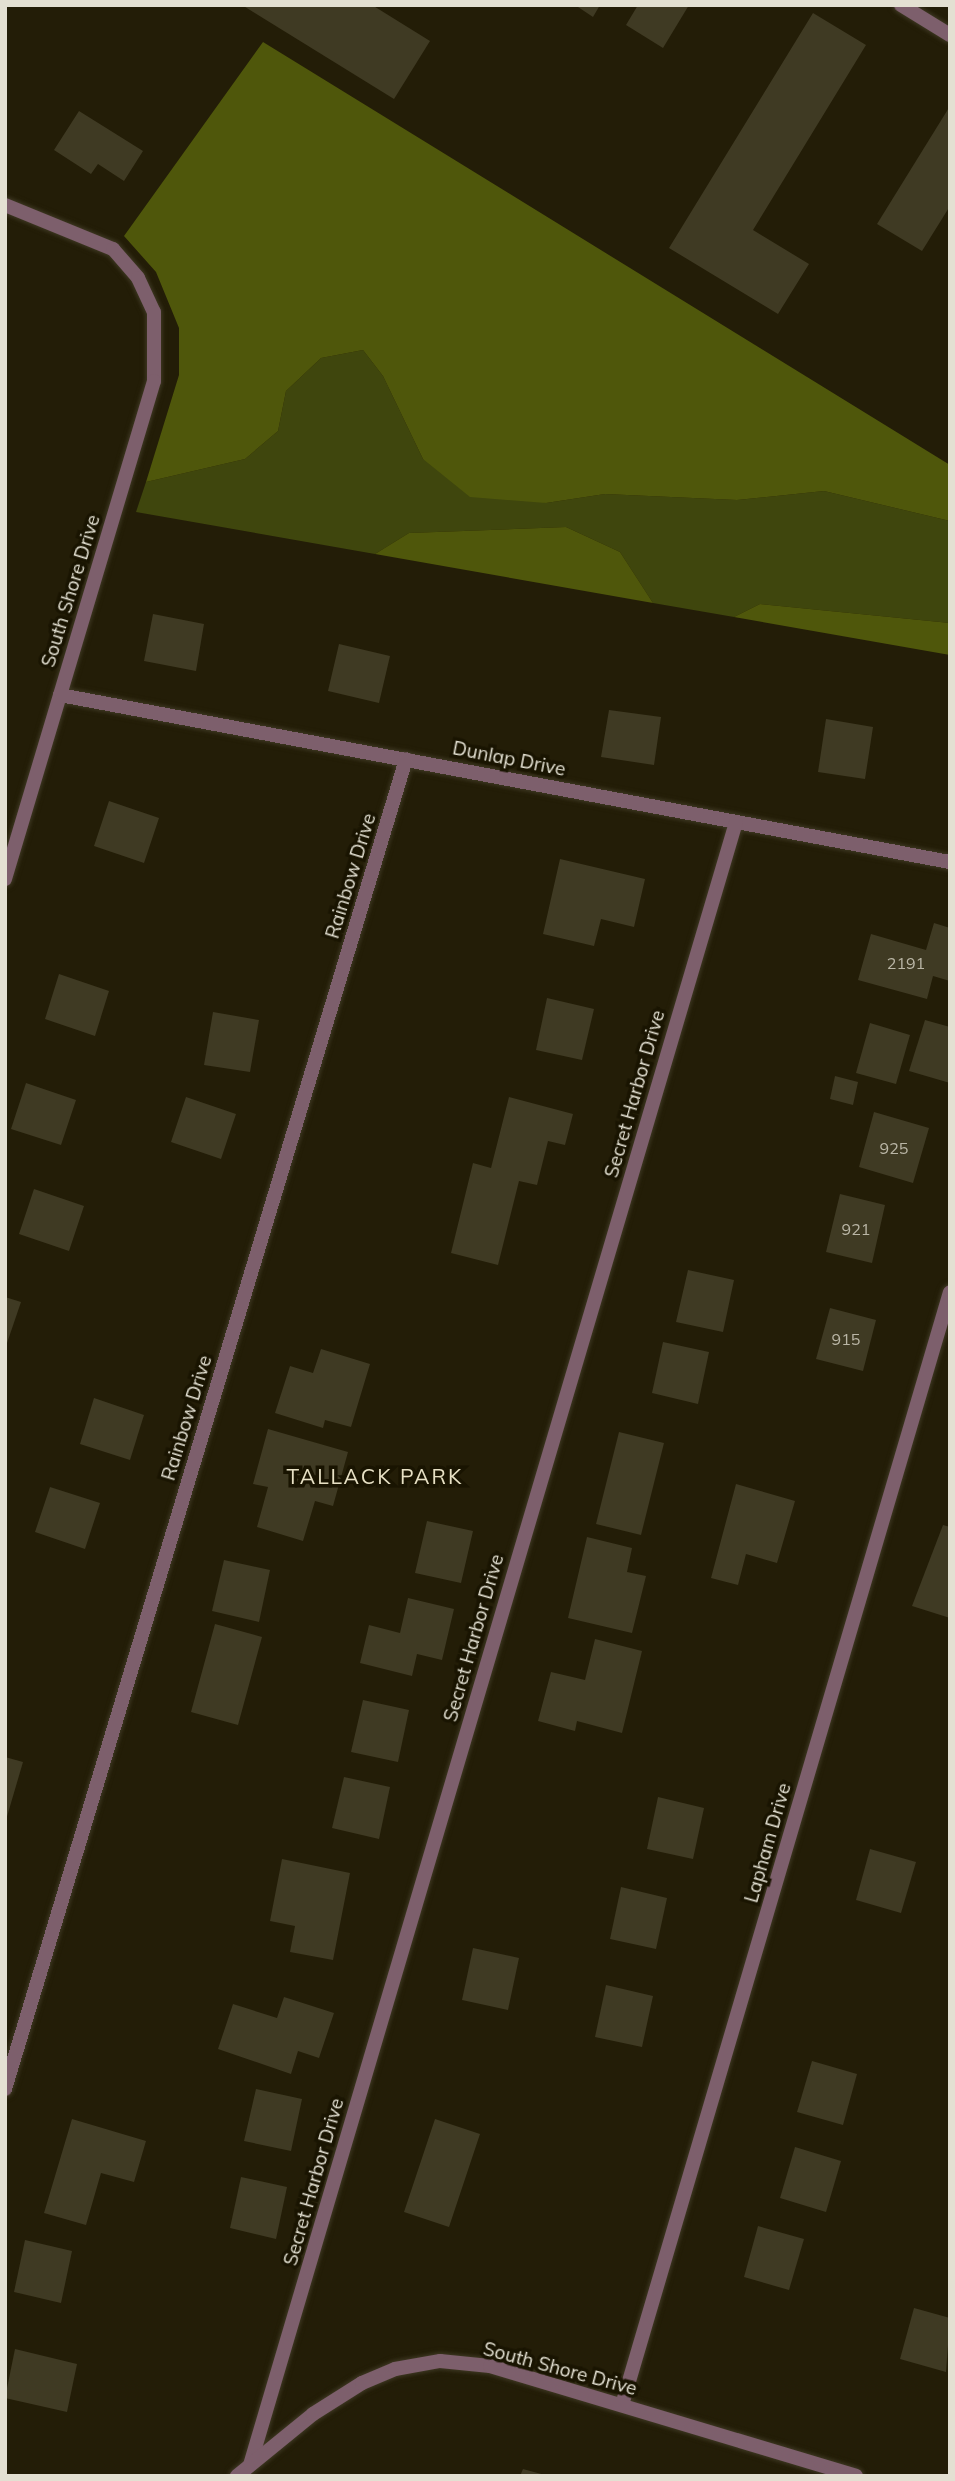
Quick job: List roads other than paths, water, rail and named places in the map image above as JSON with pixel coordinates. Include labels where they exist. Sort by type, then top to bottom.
[{"type":"street","points":[[901,5],[950,35]]},
{"type":"street","name":"South Shore Drive","points":[[5,205],[113,249],[138,278],[154,312],[154,381],[5,879]]},
{"type":"street","name":"Dunlap Drive","points":[[60,695],[950,862]]},
{"type":"street","name":"Rainbow Drive","points":[[5,2089],[406,759]]},
{"type":"street","name":"Secret Harbor Drive","points":[[250,2465],[736,822]]},
{"type":"street","name":"Lapham Drive","points":[[622,2405],[950,1292]]},
{"type":"street","name":"South Shore Drive","points":[[237,2476],[313,2414],[362,2383],[395,2369],[440,2361],[491,2366],[856,2476]]},
{"type":"district","name":"TALLACK PARK","points":[[375,1476]]}]
